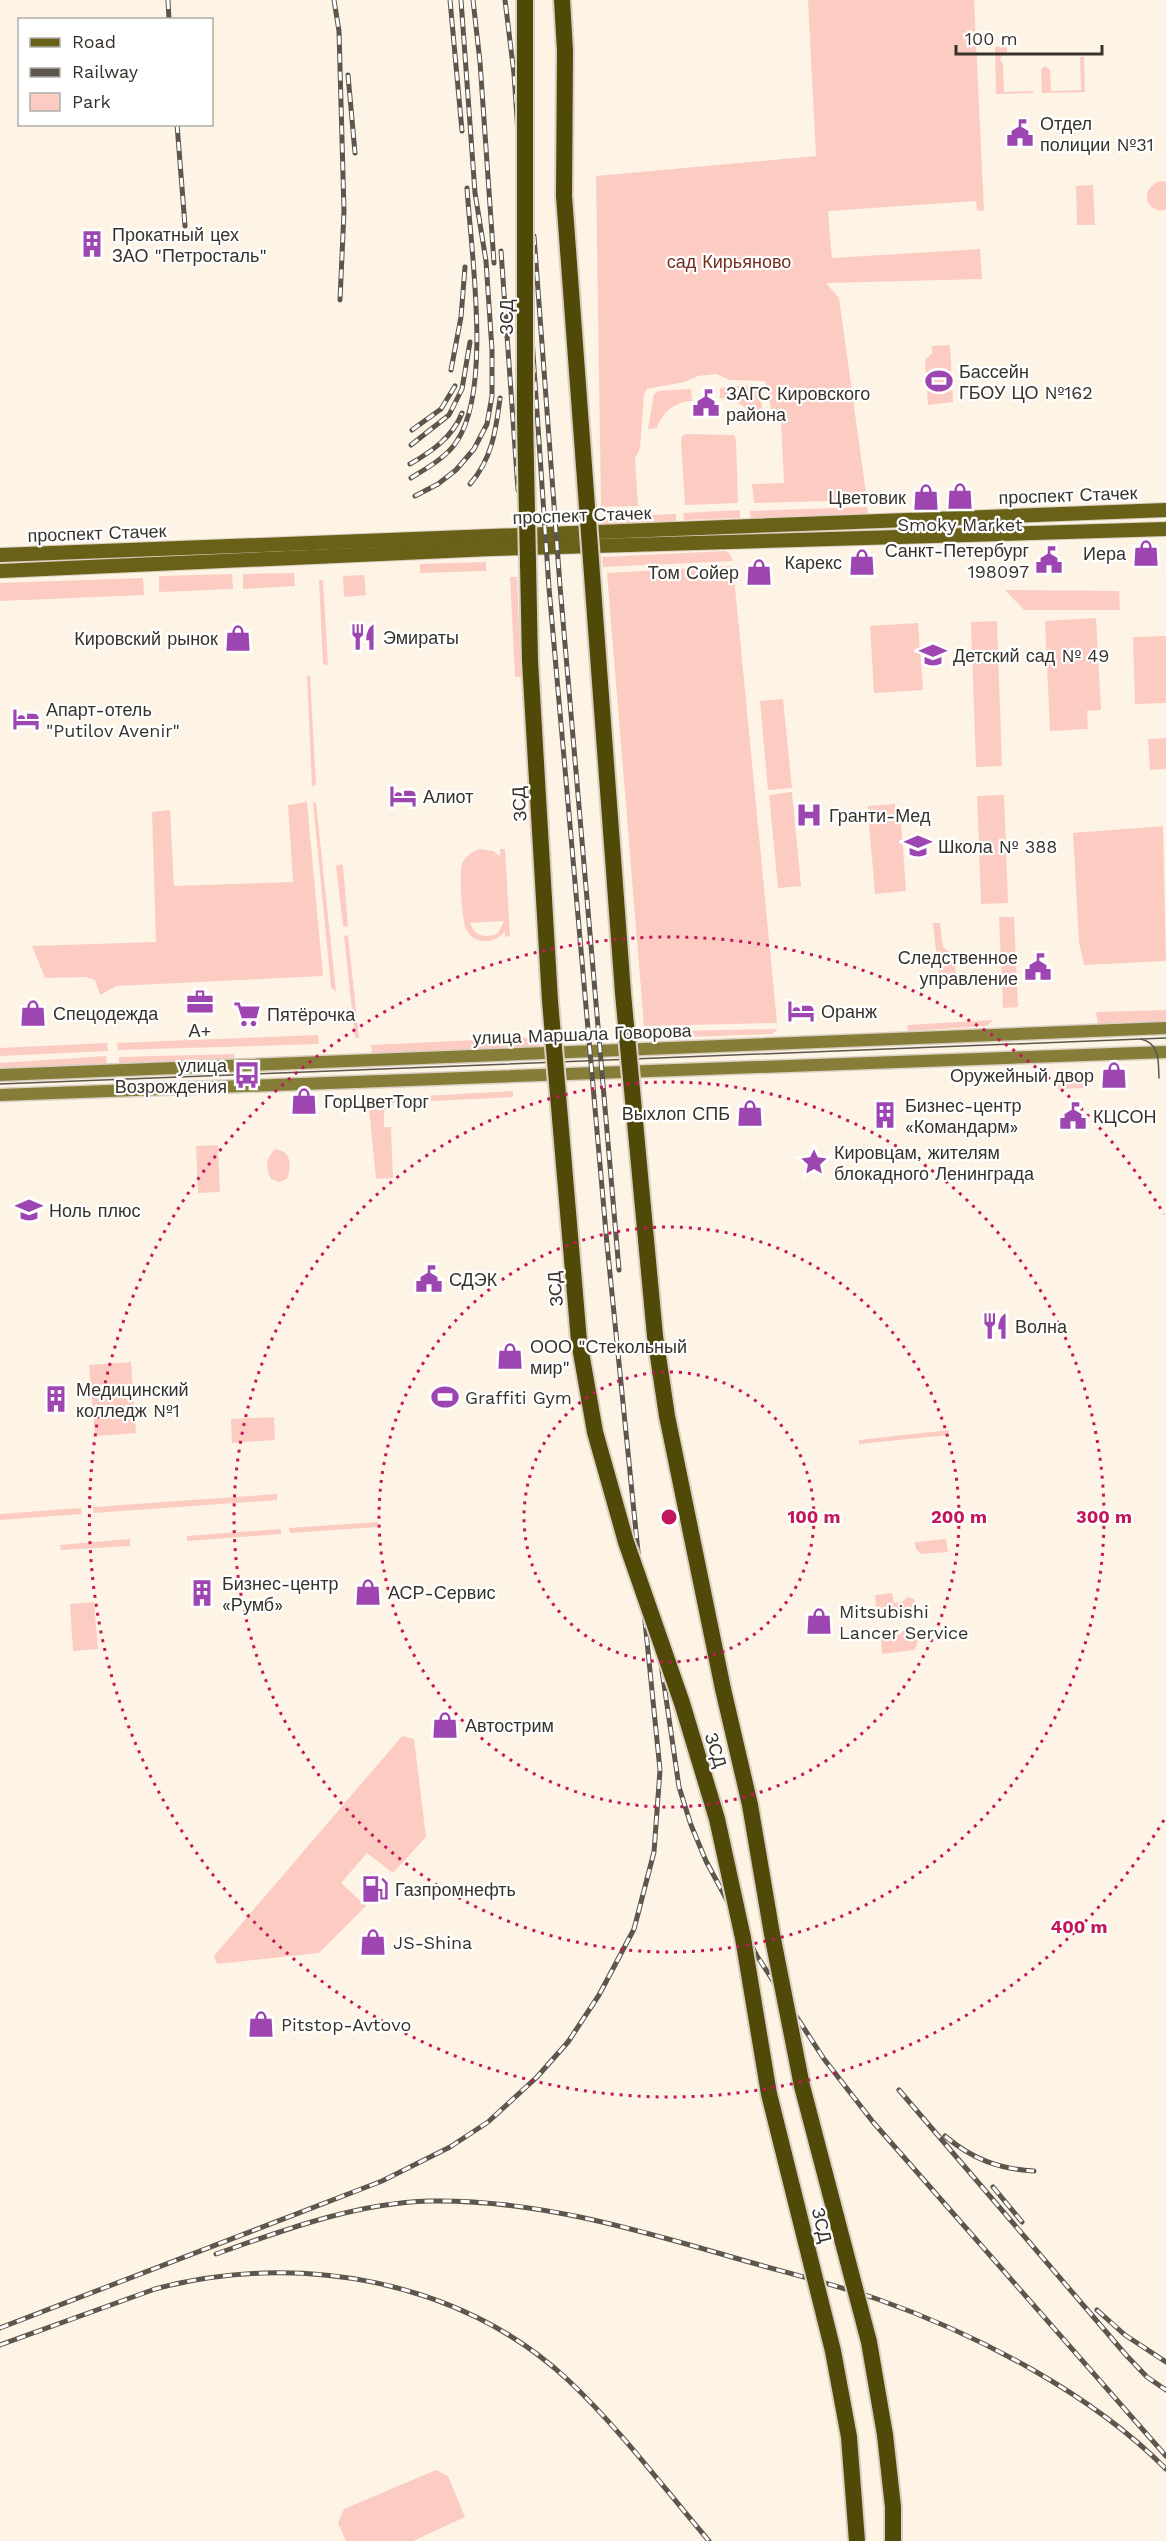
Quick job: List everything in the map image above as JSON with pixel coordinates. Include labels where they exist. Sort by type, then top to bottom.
[{"type":"highway","name":"ЗСД","points":[[525,0],[527,193],[525,416],[530,661],[550,1001],[579,1341],[595,1432],[626,1542],[682,1703],[717,1819],[743,1938],[769,2094],[827,2328],[849,2437],[857,2541]]},
{"type":"highway","name":"ЗСД","points":[[562,0],[565,51],[564,196],[577,393],[623,993],[655,1336],[667,1416],[723,1689],[750,1805],[772,1934],[802,2086],[868,2342],[885,2435],[893,2507],[893,2541]]},
{"type":"main road","name":"проспект Стачек","points":[[0,555],[1166,510]]},
{"type":"main road","name":"проспект Стачек","points":[[0,571],[491,549],[1166,529]]},
{"type":"main road","name":"улица Маршала Говорова","points":[[0,1075],[1166,1028]]},
{"type":"main road","name":"улица Маршала Говорова","points":[[0,1095],[1166,1052]]},
{"type":"green space","name":"сад Кирьяново","points":[[808,0],[974,0],[984,211],[977,210],[976,201],[828,211],[832,258],[980,249],[982,279],[826,283],[839,298],[867,500],[754,503],[752,484],[784,483],[781,421],[773,417],[765,381],[730,380],[716,374],[698,376],[684,382],[647,389],[644,395],[640,448],[635,459],[638,506],[601,507],[596,176],[816,156]]},
{"type":"green space","points":[[1007,46],[1007,52],[1003,53],[1000,60],[1003,64],[1004,92],[1033,91],[1033,93],[996,94],[995,47]]},
{"type":"green space","points":[[1080,57],[1084,57],[1085,92],[1042,93],[1041,69],[1045,66],[1050,70],[1051,91],[1081,90]]},
{"type":"green space","points":[[1160,181],[1166,182],[1166,210],[1153,208],[1147,200],[1149,189]]},
{"type":"green space","points":[[1093,185],[1095,225],[1077,225],[1076,186]]},
{"type":"green space","name":"Бассейн ГБОУ ЦО №162","points":[[950,345],[953,402],[928,405],[925,360],[932,353],[932,346]]},
{"type":"green space","points":[[749,385],[760,392],[764,423],[757,423],[747,409],[738,403],[720,398],[720,388]]},
{"type":"green space","points":[[691,389],[692,401],[670,409],[662,417],[657,428],[648,429],[654,394],[658,391]]},
{"type":"green space","points":[[686,434],[734,435],[738,503],[685,505],[681,443],[682,436]]},
{"type":"green space","points":[[867,507],[868,515],[751,519],[750,511]]},
{"type":"green space","points":[[740,510],[740,518],[684,520],[683,513]]},
{"type":"green space","points":[[676,514],[676,522],[598,526],[597,517]]},
{"type":"green space","points":[[725,551],[729,553],[733,561],[603,567],[602,557]]},
{"type":"green space","points":[[486,562],[486,571],[420,573],[420,564]]},
{"type":"green space","points":[[733,566],[777,1023],[644,1026],[607,573]]},
{"type":"green space","points":[[294,573],[295,586],[243,589],[243,574]]},
{"type":"green space","points":[[232,574],[233,589],[159,592],[159,576]]},
{"type":"green space","points":[[364,575],[366,595],[344,597],[343,576]]},
{"type":"green space","points":[[510,577],[517,577],[521,677],[515,677]]},
{"type":"green space","points":[[143,578],[144,595],[0,601],[0,583]]},
{"type":"green space","points":[[319,580],[323,580],[328,665],[323,664]]},
{"type":"green space","points":[[1005,590],[1119,591],[1120,610],[1024,610]]},
{"type":"green space","points":[[1096,618],[1101,710],[1087,711],[1088,729],[1050,731],[1045,621]]},
{"type":"green space","points":[[997,621],[1002,766],[976,767],[971,622]]},
{"type":"green space","points":[[918,623],[923,690],[874,693],[870,626]]},
{"type":"green space","points":[[1166,636],[1166,703],[1135,704],[1133,637]]},
{"type":"green space","points":[[310,675],[316,785],[312,787],[307,676]]},
{"type":"green space","points":[[783,699],[792,788],[768,790],[760,701]]},
{"type":"green space","points":[[1166,738],[1166,769],[1150,770],[1148,739]]},
{"type":"green space","points":[[792,792],[801,886],[778,888],[769,795]]},
{"type":"green space","points":[[1004,795],[1008,903],[981,904],[977,796]]},
{"type":"green space","points":[[307,802],[323,976],[116,986],[100,995],[95,980],[85,977],[45,978],[32,946],[156,942],[152,812],[170,810],[174,886],[293,882],[288,805]]},
{"type":"green space","points":[[313,802],[316,803],[336,992],[331,987]]},
{"type":"green space","points":[[895,804],[896,817],[869,819],[868,806]]},
{"type":"green space","points":[[901,820],[906,891],[875,894],[869,823]]},
{"type":"green space","points":[[1163,826],[1166,961],[1084,965],[1079,942],[1073,833]]},
{"type":"green space","points":[[479,849],[493,851],[500,856],[500,849],[505,849],[510,936],[505,937],[505,932],[493,940],[481,941],[473,938],[466,929],[462,907],[461,869],[465,859]],"holes":[[[504,921],[498,933],[489,936],[481,935],[474,931],[470,923]]]},
{"type":"green space","points":[[342,864],[348,927],[343,926],[336,866]]},
{"type":"green space","points":[[999,917],[1014,917],[1018,1007],[1003,1008]]},
{"type":"green space","points":[[933,923],[940,923],[943,947],[955,956],[956,986],[940,987]]},
{"type":"green space","points":[[348,935],[359,1038],[355,1038],[344,936]]},
{"type":"green space","points":[[1166,1010],[1166,1021],[1098,1024],[1096,1012]]},
{"type":"green space","points":[[993,1020],[987,1026],[908,1031],[907,1025]]},
{"type":"green space","points":[[778,1029],[772,1034],[661,1038],[669,1031]]},
{"type":"green space","points":[[318,1035],[319,1044],[118,1050],[117,1043]]},
{"type":"green space","points":[[540,1037],[540,1047],[372,1054],[371,1045]]},
{"type":"green space","points":[[107,1043],[108,1051],[0,1056],[0,1048]]},
{"type":"green space","points":[[234,1054],[235,1060],[119,1065],[119,1057]]},
{"type":"green space","points":[[106,1056],[107,1065],[0,1071],[0,1063]]},
{"type":"green space","points":[[1084,1073],[1085,1088],[1058,1089],[1057,1074]]},
{"type":"green space","points":[[513,1091],[513,1097],[390,1103],[390,1110],[384,1110],[384,1127],[391,1127],[393,1178],[376,1179],[368,1099]]},
{"type":"green space","points":[[218,1145],[220,1192],[198,1193],[196,1146]]},
{"type":"green space","points":[[275,1149],[287,1156],[290,1164],[287,1179],[279,1182],[271,1179],[267,1166],[268,1159]]},
{"type":"green space","points":[[131,1362],[136,1433],[95,1436],[89,1365]]},
{"type":"green space","points":[[274,1417],[275,1440],[232,1443],[231,1419]]},
{"type":"green space","points":[[949,1430],[948,1435],[859,1444],[859,1440]]},
{"type":"green space","points":[[277,1494],[277,1500],[94,1513],[93,1507]]},
{"type":"green space","points":[[81,1508],[82,1514],[0,1520],[0,1514]]},
{"type":"green space","points":[[378,1522],[379,1527],[290,1533],[289,1528]]},
{"type":"green space","points":[[281,1529],[281,1534],[187,1541],[187,1536]]},
{"type":"green space","points":[[130,1539],[130,1546],[61,1550],[60,1545]]},
{"type":"green space","points":[[946,1539],[948,1552],[921,1554],[916,1549],[915,1542]]},
{"type":"green space","points":[[892,1593],[894,1603],[902,1602],[908,1597],[914,1599],[915,1610],[908,1614],[877,1618],[875,1595]]},
{"type":"green space","points":[[94,1602],[98,1649],[73,1651],[70,1604]]},
{"type":"green space","points":[[907,1627],[915,1630],[918,1639],[914,1650],[882,1654],[881,1637],[899,1635]]},
{"type":"green space","points":[[402,1736],[414,1739],[426,1837],[393,1873],[367,1853],[341,1883],[366,1906],[319,1953],[217,1964],[214,1956]]},
{"type":"green space","points":[[436,2470],[448,2476],[465,2517],[413,2541],[346,2541],[338,2523],[344,2509]]},
{"type":"tram line","points":[[0,1084],[1166,1038]]},
{"type":"tram line","points":[[1141,1039],[1147,1041],[1155,1049],[1159,1078]]},
{"type":"railway","points":[[168,0],[169,18]]},
{"type":"railway","points":[[334,0],[339,31],[344,211],[340,300]]},
{"type":"railway","points":[[450,0],[462,131]]},
{"type":"railway","points":[[415,496],[438,484],[456,470],[474,449],[487,424],[492,396],[492,350],[486,261],[475,193],[461,0]]},
{"type":"railway","points":[[473,0],[480,62],[494,263]]},
{"type":"railway","points":[[0,2328],[382,2181],[450,2147],[488,2122],[537,2077],[568,2042],[599,1995],[634,1929],[654,1852],[660,1770],[607,1244],[549,588],[514,74],[505,0]]},
{"type":"railway","points":[[348,75],[355,153]]},
{"type":"railway","points":[[177,126],[185,226]]},
{"type":"railway","points":[[411,478],[453,447],[468,418],[474,389],[477,319],[467,188]]},
{"type":"railway","points":[[534,236],[560,586],[619,1270]]},
{"type":"railway","points":[[501,251],[518,490]]},
{"type":"railway","points":[[451,370],[461,317],[465,267]]},
{"type":"railway","points":[[411,445],[449,415],[462,389],[470,342]]},
{"type":"railway","points":[[412,430],[441,409],[455,386]]},
{"type":"railway","points":[[470,484],[483,465],[492,444],[500,398]]},
{"type":"railway","points":[[410,464],[447,437],[462,413]]},
{"type":"railway","points":[[652,1602],[679,1787],[706,1861],[757,1956],[824,2059],[873,2122],[1166,2456]]},
{"type":"railway","points":[[899,2090],[1126,2355],[1147,2377],[1166,2390]]},
{"type":"railway","points":[[945,2136],[965,2151],[986,2161],[1009,2168],[1034,2171]]},
{"type":"railway","points":[[993,2187],[1022,2222]]},
{"type":"railway","points":[[216,2254],[347,2212],[429,2201],[504,2205],[615,2225],[858,2293],[915,2313],[954,2330],[993,2348],[1068,2391],[1104,2416],[1166,2469]]},
{"type":"railway","points":[[0,2345],[155,2289],[209,2278],[264,2273],[319,2274],[374,2282],[427,2297],[478,2318],[525,2346],[568,2380],[587,2399],[623,2438],[709,2541]]},
{"type":"railway","points":[[1097,2310],[1125,2335],[1166,2362]]},
{"type":"place","name":"Отдел полиции №31","points":[[1020,133]]},
{"type":"place","name":"Прокатный цех ЗАО \"Петросталь\"","points":[[92,244]]},
{"type":"place","name":"Бассейн ГБОУ ЦО №162","points":[[939,381]]},
{"type":"place","name":"ЗАГС Кировского района","points":[[706,403]]},
{"type":"place","name":"Smoky Market","points":[[960,496]]},
{"type":"place","name":"Цветовик","points":[[926,497]]},
{"type":"place","name":"Иера","points":[[1146,553]]},
{"type":"place","name":"Санкт-Петербург 198097","points":[[1049,560]]},
{"type":"place","name":"Карекс","points":[[862,562]]},
{"type":"place","name":"Том Сойер","points":[[759,572]]},
{"type":"place","name":"Эмираты","points":[[363,637]]},
{"type":"place","name":"Кировский рынок","points":[[238,638]]},
{"type":"place","name":"Детский сад № 49","points":[[933,655]]},
{"type":"place","name":"Апарт-отель \"Putilov Avenir\"","points":[[26,719]]},
{"type":"place","name":"Алиот","points":[[403,796]]},
{"type":"place","name":"Гранти-Мед","points":[[809,815]]},
{"type":"place","name":"Школа № 388","points":[[918,846]]},
{"type":"place","name":"Следственное управление","points":[[1038,967]]},
{"type":"place","name":"А+","points":[[200,1002]]},
{"type":"place","name":"Оранж","points":[[801,1011]]},
{"type":"place","name":"Спецодежда","points":[[33,1013]]},
{"type":"place","name":"Пятёрочка","points":[[247,1014]]},
{"type":"place","name":"улица Возрождения","points":[[247,1075]]},
{"type":"place","name":"Оружейный двор","points":[[1114,1075]]},
{"type":"place","name":"ГорЦветТорг","points":[[304,1101]]},
{"type":"place","name":"Выхлоп СПБ","points":[[750,1113]]},
{"type":"place","name":"Бизнес-центр «Командарм»","points":[[885,1115]]},
{"type":"place","name":"КЦСОН","points":[[1073,1116]]},
{"type":"place","name":"Кировцам, жителям блокадного Ленинграда","points":[[814,1162]]},
{"type":"place","name":"Ноль плюс","points":[[29,1210]]},
{"type":"place","name":"СДЭК","points":[[429,1279]]},
{"type":"place","name":"Волна","points":[[995,1326]]},
{"type":"place","name":"ООО \"Стекольный мир\"","points":[[510,1356]]},
{"type":"place","name":"Graffiti Gym","points":[[445,1397]]},
{"type":"place","name":"Медицинский колледж №1","points":[[56,1399]]},
{"type":"place","name":"АСР-Сервис","points":[[368,1592]]},
{"type":"place","name":"Бизнес-центр «Румб»","points":[[202,1593]]},
{"type":"place","name":"Mitsubishi Lancer Service","points":[[819,1621]]},
{"type":"place","name":"Автострим","points":[[445,1725]]},
{"type":"place","name":"Газпромнефть","points":[[375,1889]]},
{"type":"place","name":"JS-Shina","points":[[373,1942]]},
{"type":"place","name":"Pitstop-Avtovo","points":[[261,2024]]}]
